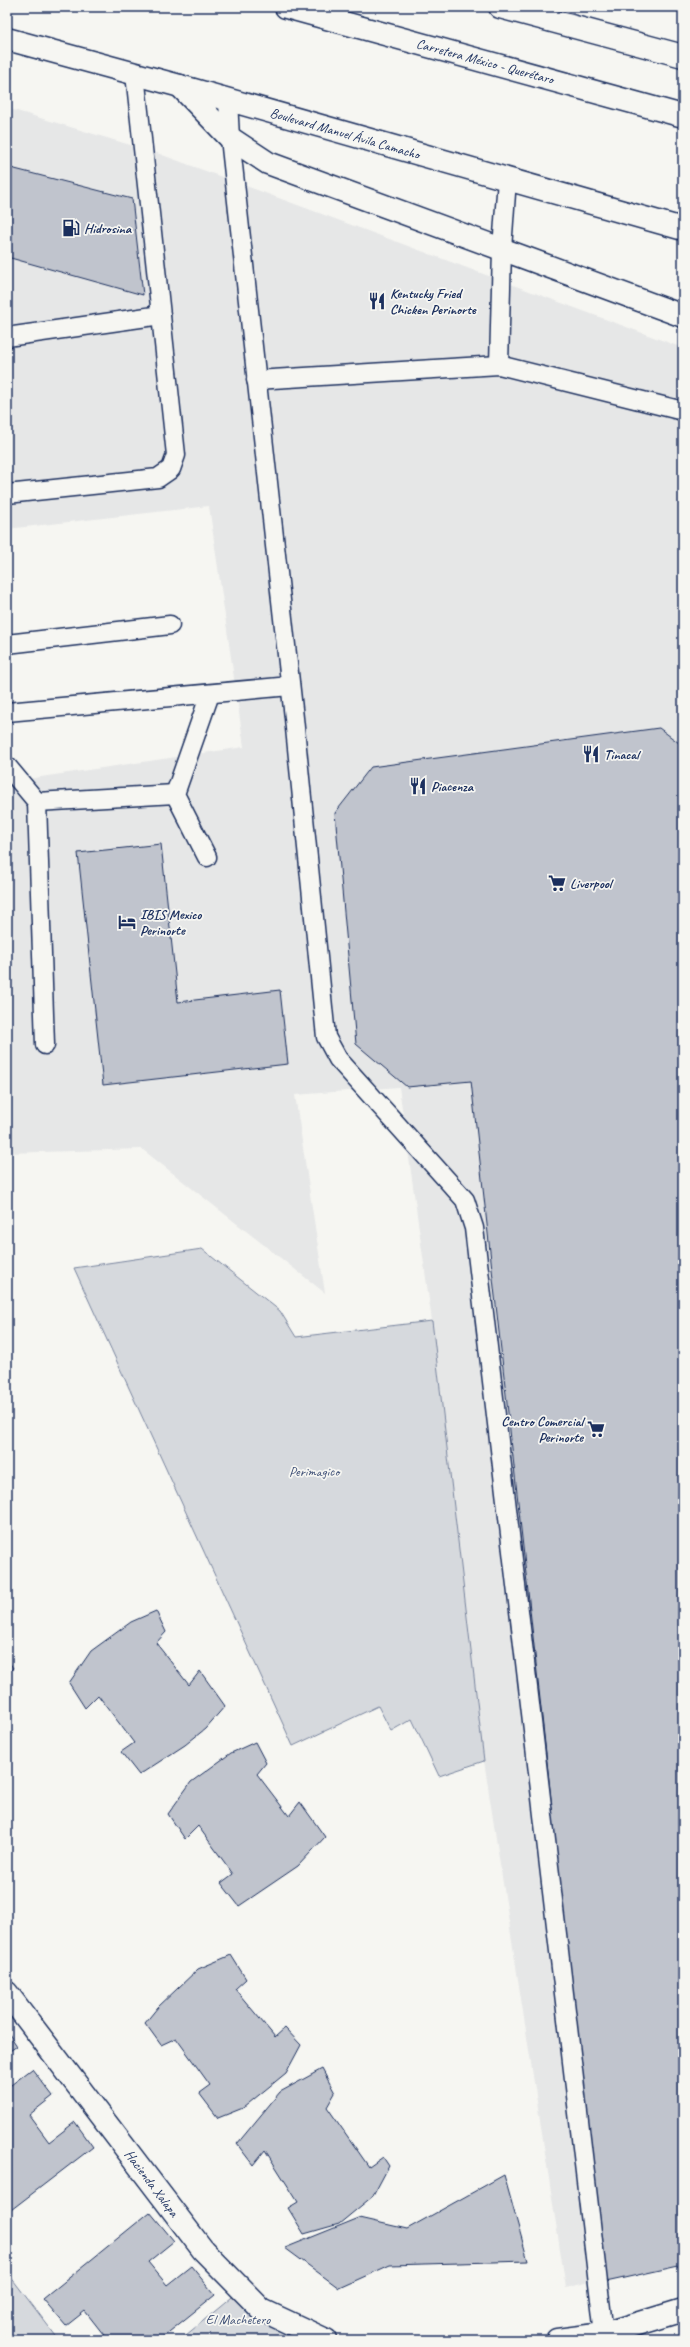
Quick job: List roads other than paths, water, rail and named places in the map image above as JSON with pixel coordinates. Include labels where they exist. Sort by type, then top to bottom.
[{"type":"main road","name":"Carretera México - Querétaro","points":[[286,7],[683,116]]},
{"type":"main road","points":[[500,7],[683,56]]},
{"type":"main road","name":"Boulevard Manuel Ávila Camacho","points":[[7,39],[180,86],[683,229]]},
{"type":"main road","points":[[180,86],[230,138],[268,163],[683,316]]},
{"type":"main road","name":"Hacienda Xalapa","points":[[7,1992],[203,2250],[262,2310],[326,2340]]},
{"type":"main road","points":[[557,2340],[604,2334],[683,2310]]},
{"type":"lane","points":[[7,494],[158,478],[171,469],[176,455],[135,74]]},
{"type":"lane","points":[[228,100],[230,138],[290,686],[326,1037],[338,1059],[465,1200],[474,1228],[604,2334]]},
{"type":"lane","points":[[499,366],[502,249],[507,179]]},
{"type":"lane","points":[[7,337],[161,315]]},
{"type":"lane","points":[[256,380],[499,366],[683,411]]},
{"type":"lane","points":[[7,644],[170,625]]},
{"type":"lane","points":[[7,712],[290,686]]},
{"type":"lane","points":[[207,857],[175,794],[210,694]]},
{"type":"lane","points":[[7,766],[38,802],[45,1045]]},
{"type":"lane","points":[[38,802],[175,794]]},
{"type":"place","name":"Hidrosina","points":[[71,228]]},
{"type":"place","name":"Kentucky Fried Chicken Perinorte","points":[[377,301]]},
{"type":"place","name":"Tinacal","points":[[591,754]]},
{"type":"place","name":"Piacenza","points":[[418,786]]},
{"type":"place","name":"Liverpool","points":[[557,883]]},
{"type":"place","name":"IBIS Mexico Perinorte","points":[[127,922]]},
{"type":"place","name":"Centro Comercial Perinorte","points":[[596,1429]]},
{"type":"park label","name":"Perimagico","points":[[314,1471]]},
{"type":"park label","name":"El Machetero","points":[[238,2319]]}]
